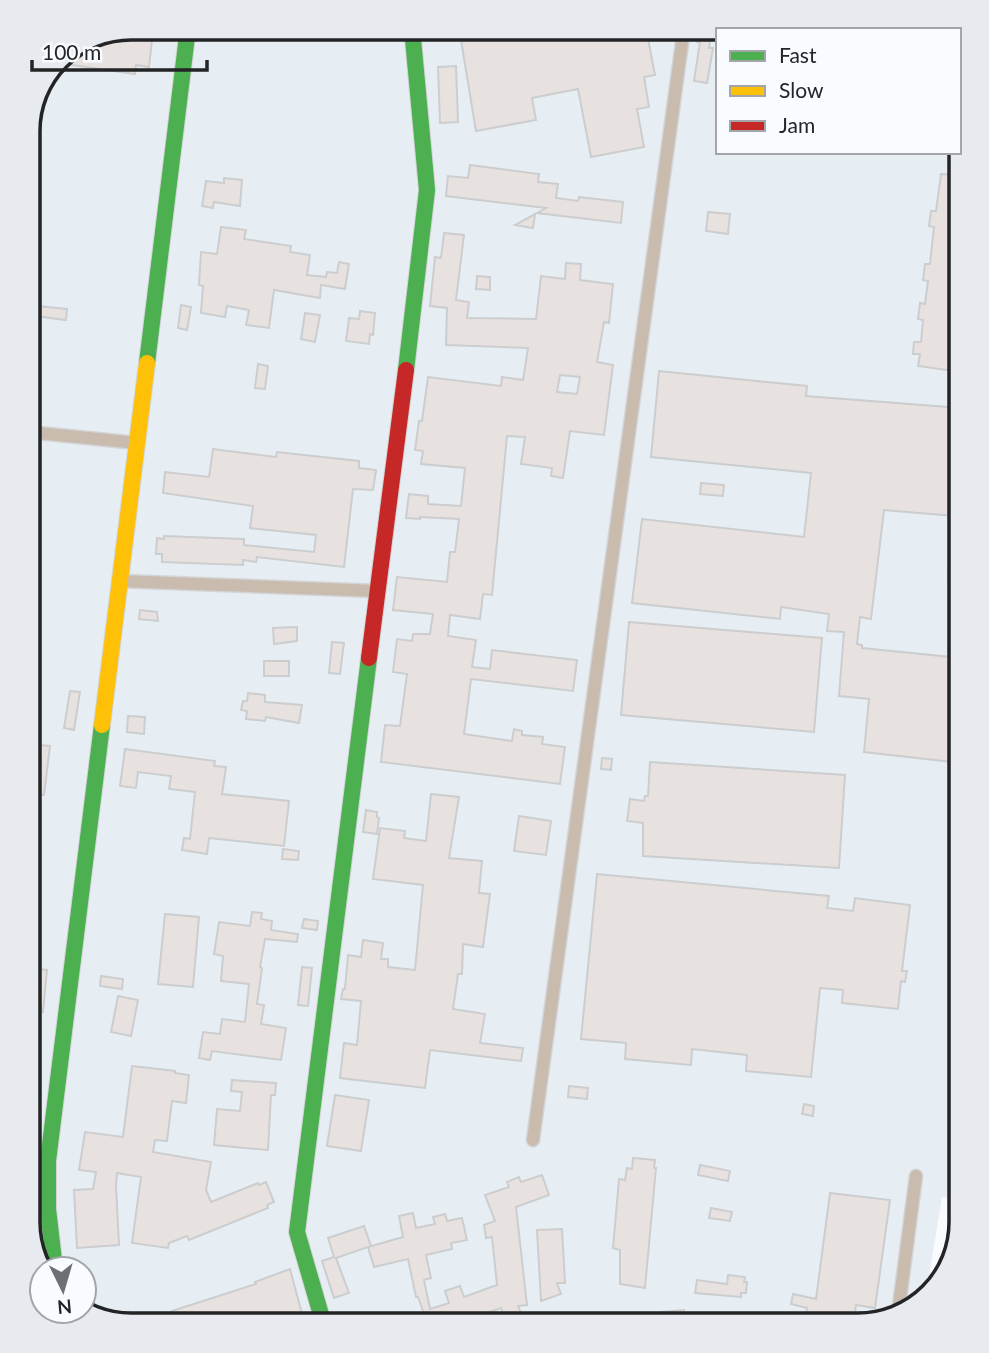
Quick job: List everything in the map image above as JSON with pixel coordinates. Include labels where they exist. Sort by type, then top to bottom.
[{"type":"street","points":[[53,1255],[48,1209],[48,1161],[187,40]]},
{"type":"street","points":[[320,1313],[297,1233],[391,497],[427,190],[413,40]]},
{"type":"street","points":[[533,1140],[682,40]]},
{"type":"street","points":[[40,433],[137,443]]},
{"type":"street","points":[[119,581],[377,591]]},
{"type":"street","points":[[899,1303],[916,1176]]},
{"type":"shaded area","points":[[131,40],[716,40],[716,154],[949,154],[949,1198],[942,1197],[929,1278],[913,1294],[893,1306],[858,1313],[125,1313],[98,1306],[98,1255],[46,1255],[40,1222],[40,125],[43,108],[59,76],[86,52],[102,45]]},
{"type":"building","points":[[152,40],[149,67],[136,65],[135,74],[69,65],[84,54],[98,55],[99,46],[102,45],[119,41]]},
{"type":"building","points":[[461,40],[648,40],[655,75],[644,77],[649,107],[637,109],[644,147],[591,157],[578,89],[532,98],[536,120],[476,131]]},
{"type":"building","points":[[710,40],[709,48],[713,48],[707,83],[694,81],[700,42],[697,42]]},
{"type":"building","points":[[456,66],[458,122],[440,123],[438,67]]},
{"type":"building","points":[[470,165],[539,174],[538,182],[558,184],[556,198],[578,201],[579,197],[623,202],[621,223],[537,213],[546,208],[446,196],[448,176],[468,178]]},
{"type":"building","points":[[941,174],[949,174],[949,370],[918,366],[920,354],[913,354],[914,342],[921,342],[923,320],[918,319],[920,303],[925,304],[928,281],[923,280],[925,264],[930,264],[934,227],[929,226],[931,211],[936,211]]},
{"type":"building","points":[[224,178],[242,180],[240,206],[214,202],[213,208],[202,206],[206,181],[224,183]]},
{"type":"building","points":[[708,212],[730,214],[728,234],[706,231]]},
{"type":"building","points":[[535,214],[533,228],[515,225]]},
{"type":"building","points":[[221,227],[246,230],[244,239],[291,246],[290,252],[310,255],[307,275],[326,277],[327,272],[337,273],[339,262],[349,264],[345,289],[321,285],[320,298],[274,290],[269,328],[246,325],[249,310],[227,306],[225,317],[201,313],[201,252],[217,254]]},
{"type":"building","points":[[444,233],[464,235],[456,300],[469,302],[467,318],[536,319],[541,276],[565,279],[566,263],[581,264],[580,280],[613,284],[609,323],[604,322],[597,362],[613,365],[604,435],[570,431],[563,478],[551,476],[552,468],[521,464],[525,437],[507,436],[492,595],[483,594],[480,619],[450,615],[448,636],[476,640],[472,667],[490,669],[492,650],[577,660],[573,691],[471,679],[464,734],[512,741],[514,729],[522,731],[522,735],[543,737],[542,744],[565,747],[560,784],[381,762],[385,725],[400,726],[407,674],[393,672],[397,639],[412,641],[413,634],[430,634],[433,614],[393,610],[397,577],[447,582],[450,552],[455,552],[459,519],[406,518],[409,494],[428,496],[428,504],[461,506],[465,468],[421,464],[423,451],[415,450],[428,377],[501,386],[502,377],[523,380],[528,348],[446,345],[447,308],[430,306],[435,257],[441,258]],"holes":[[[560,375],[580,377],[577,394],[557,392]]]},
{"type":"building","points":[[477,276],[490,277],[490,290],[476,289]]},
{"type":"building","points":[[181,305],[191,307],[187,330],[178,328]]},
{"type":"building","points":[[40,306],[67,309],[66,320],[40,317]]},
{"type":"building","points":[[360,311],[375,313],[373,335],[370,334],[369,344],[346,341],[349,318],[359,319]]},
{"type":"building","points":[[305,313],[320,315],[315,342],[301,339]]},
{"type":"building","points":[[258,364],[268,366],[265,389],[255,388]]},
{"type":"building","points":[[659,371],[807,386],[806,396],[949,407],[949,516],[884,510],[871,619],[860,617],[857,644],[862,645],[862,648],[949,657],[949,762],[864,752],[869,699],[839,696],[844,632],[827,631],[829,614],[781,607],[780,619],[632,603],[642,519],[804,537],[811,473],[651,457]]},
{"type":"building","points":[[213,449],[276,457],[277,452],[359,461],[359,468],[376,470],[373,490],[353,489],[344,567],[257,557],[256,562],[243,560],[243,565],[162,562],[162,554],[156,554],[157,538],[164,539],[164,536],[244,539],[244,545],[314,552],[316,535],[250,528],[253,506],[163,493],[165,472],[209,477]]},
{"type":"building","points":[[701,483],[724,485],[723,496],[700,494]]},
{"type":"building","points":[[140,610],[157,612],[158,621],[139,619]]},
{"type":"building","points":[[629,622],[822,638],[814,732],[621,715]]},
{"type":"building","points":[[297,627],[297,641],[274,644],[273,628]]},
{"type":"building","points":[[332,642],[344,643],[340,674],[329,673]]},
{"type":"building","points":[[264,661],[289,661],[289,676],[264,676]]},
{"type":"building","points":[[70,691],[80,692],[74,730],[64,728]]},
{"type":"building","points":[[248,693],[265,695],[265,702],[302,705],[299,723],[266,717],[265,721],[246,719],[247,711],[241,710],[243,701],[247,701]]},
{"type":"building","points":[[128,716],[145,717],[144,734],[127,732]]},
{"type":"building","points":[[40,745],[50,746],[44,795],[40,795]]},
{"type":"building","points":[[125,749],[215,761],[214,766],[226,767],[222,794],[289,801],[284,846],[209,838],[207,854],[182,850],[184,838],[190,839],[195,792],[169,789],[171,776],[138,772],[136,788],[120,786]]},
{"type":"building","points":[[602,758],[612,759],[611,770],[601,769]]},
{"type":"building","points":[[650,762],[845,775],[839,868],[643,856],[643,823],[627,821],[630,799],[644,801],[645,796],[648,796]]},
{"type":"building","points":[[431,794],[459,797],[449,858],[482,861],[479,893],[490,894],[483,947],[463,944],[462,974],[458,974],[453,1009],[485,1014],[480,1043],[523,1048],[521,1061],[430,1050],[425,1088],[340,1078],[344,1043],[357,1045],[361,1001],[341,999],[345,989],[348,955],[361,957],[363,940],[383,943],[381,959],[388,959],[388,967],[415,970],[423,885],[373,879],[380,828],[405,831],[404,838],[426,841]]},
{"type":"building","points":[[366,810],[377,812],[377,834],[363,832]]},
{"type":"building","points":[[519,816],[551,821],[546,855],[514,851]]},
{"type":"building","points":[[283,849],[299,851],[298,860],[282,859]]},
{"type":"building","points":[[597,874],[829,896],[827,908],[853,911],[855,898],[910,905],[902,971],[907,971],[905,982],[901,981],[898,1009],[842,1003],[843,990],[820,988],[811,1077],[746,1071],[747,1055],[692,1049],[691,1065],[625,1059],[626,1043],[581,1039]]},
{"type":"building","points":[[252,912],[262,913],[261,919],[272,921],[271,930],[298,934],[297,942],[265,939],[260,967],[257,1004],[264,1005],[261,1024],[286,1028],[281,1060],[212,1051],[210,1060],[199,1058],[203,1032],[220,1034],[222,1019],[245,1022],[249,984],[221,981],[223,956],[214,954],[219,922],[250,926]]},
{"type":"building","points":[[165,914],[199,917],[193,987],[158,984]]},
{"type":"building","points":[[304,919],[318,921],[317,930],[302,928]]},
{"type":"building","points":[[302,967],[312,968],[308,1006],[298,1005]]},
{"type":"building","points":[[40,969],[47,970],[43,1012],[40,1012]]},
{"type":"building","points":[[101,976],[123,979],[122,989],[100,986]]},
{"type":"building","points":[[118,996],[138,1000],[131,1036],[111,1032]]},
{"type":"building","points":[[132,1066],[189,1075],[186,1103],[172,1101],[167,1141],[155,1140],[153,1152],[211,1162],[206,1190],[211,1202],[266,1182],[274,1202],[267,1205],[268,1208],[189,1240],[187,1236],[169,1243],[168,1248],[132,1243],[141,1177],[117,1173],[119,1245],[77,1248],[74,1190],[93,1189],[96,1172],[79,1170],[85,1132],[123,1137]]},
{"type":"building","points":[[232,1080],[276,1083],[275,1095],[271,1095],[268,1150],[214,1145],[217,1109],[240,1111],[242,1092],[231,1091]]},
{"type":"building","points":[[569,1086],[588,1088],[587,1099],[568,1097]]},
{"type":"building","points":[[335,1095],[369,1100],[361,1151],[327,1146]]},
{"type":"building","points":[[804,1104],[814,1106],[813,1116],[802,1114]]},
{"type":"building","points":[[633,1158],[655,1160],[656,1168],[645,1288],[620,1284],[620,1250],[613,1248],[619,1179],[625,1180],[627,1168],[632,1169]]},
{"type":"building","points":[[700,1165],[730,1171],[728,1181],[698,1175]]},
{"type":"building","points":[[542,1175],[549,1195],[516,1207],[527,1305],[518,1306],[521,1313],[503,1313],[501,1308],[486,1313],[424,1313],[416,1297],[408,1259],[374,1267],[368,1247],[403,1237],[399,1216],[413,1213],[416,1228],[435,1224],[433,1217],[445,1214],[447,1221],[462,1218],[467,1240],[451,1243],[452,1249],[426,1255],[431,1278],[424,1280],[430,1309],[449,1303],[445,1291],[460,1286],[464,1297],[497,1285],[492,1237],[486,1238],[484,1225],[495,1221],[485,1195],[509,1187],[507,1182],[519,1177],[521,1182]]},
{"type":"building","points":[[830,1193],[890,1200],[875,1308],[856,1305],[855,1313],[806,1313],[807,1308],[791,1304],[793,1294],[816,1299]]},
{"type":"building","points":[[711,1208],[732,1212],[730,1221],[709,1218]]},
{"type":"building","points":[[364,1226],[371,1246],[336,1258],[349,1293],[334,1298],[322,1261],[334,1257],[328,1238]]},
{"type":"building","points":[[562,1229],[565,1283],[557,1283],[561,1294],[541,1301],[537,1230]]},
{"type":"building","points":[[290,1269],[302,1313],[173,1313],[256,1284],[255,1282]]},
{"type":"building","points":[[728,1275],[745,1277],[746,1293],[741,1293],[741,1297],[695,1293],[697,1280],[727,1284]]},
{"type":"building","points":[[684,1310],[684,1313],[661,1313]]},
{"type":"traffic: fast","points":[[147,363],[187,40]]},
{"type":"traffic: fast","points":[[406,370],[427,190],[413,40]]},
{"type":"traffic: fast","points":[[321,1313],[297,1232],[369,658]]},
{"type":"traffic: fast","points":[[53,1255],[48,1209],[48,1161],[102,725]]},
{"type":"traffic: slow","points":[[102,725],[147,363]]},
{"type":"traffic: jam","points":[[369,658],[406,370]]}]
